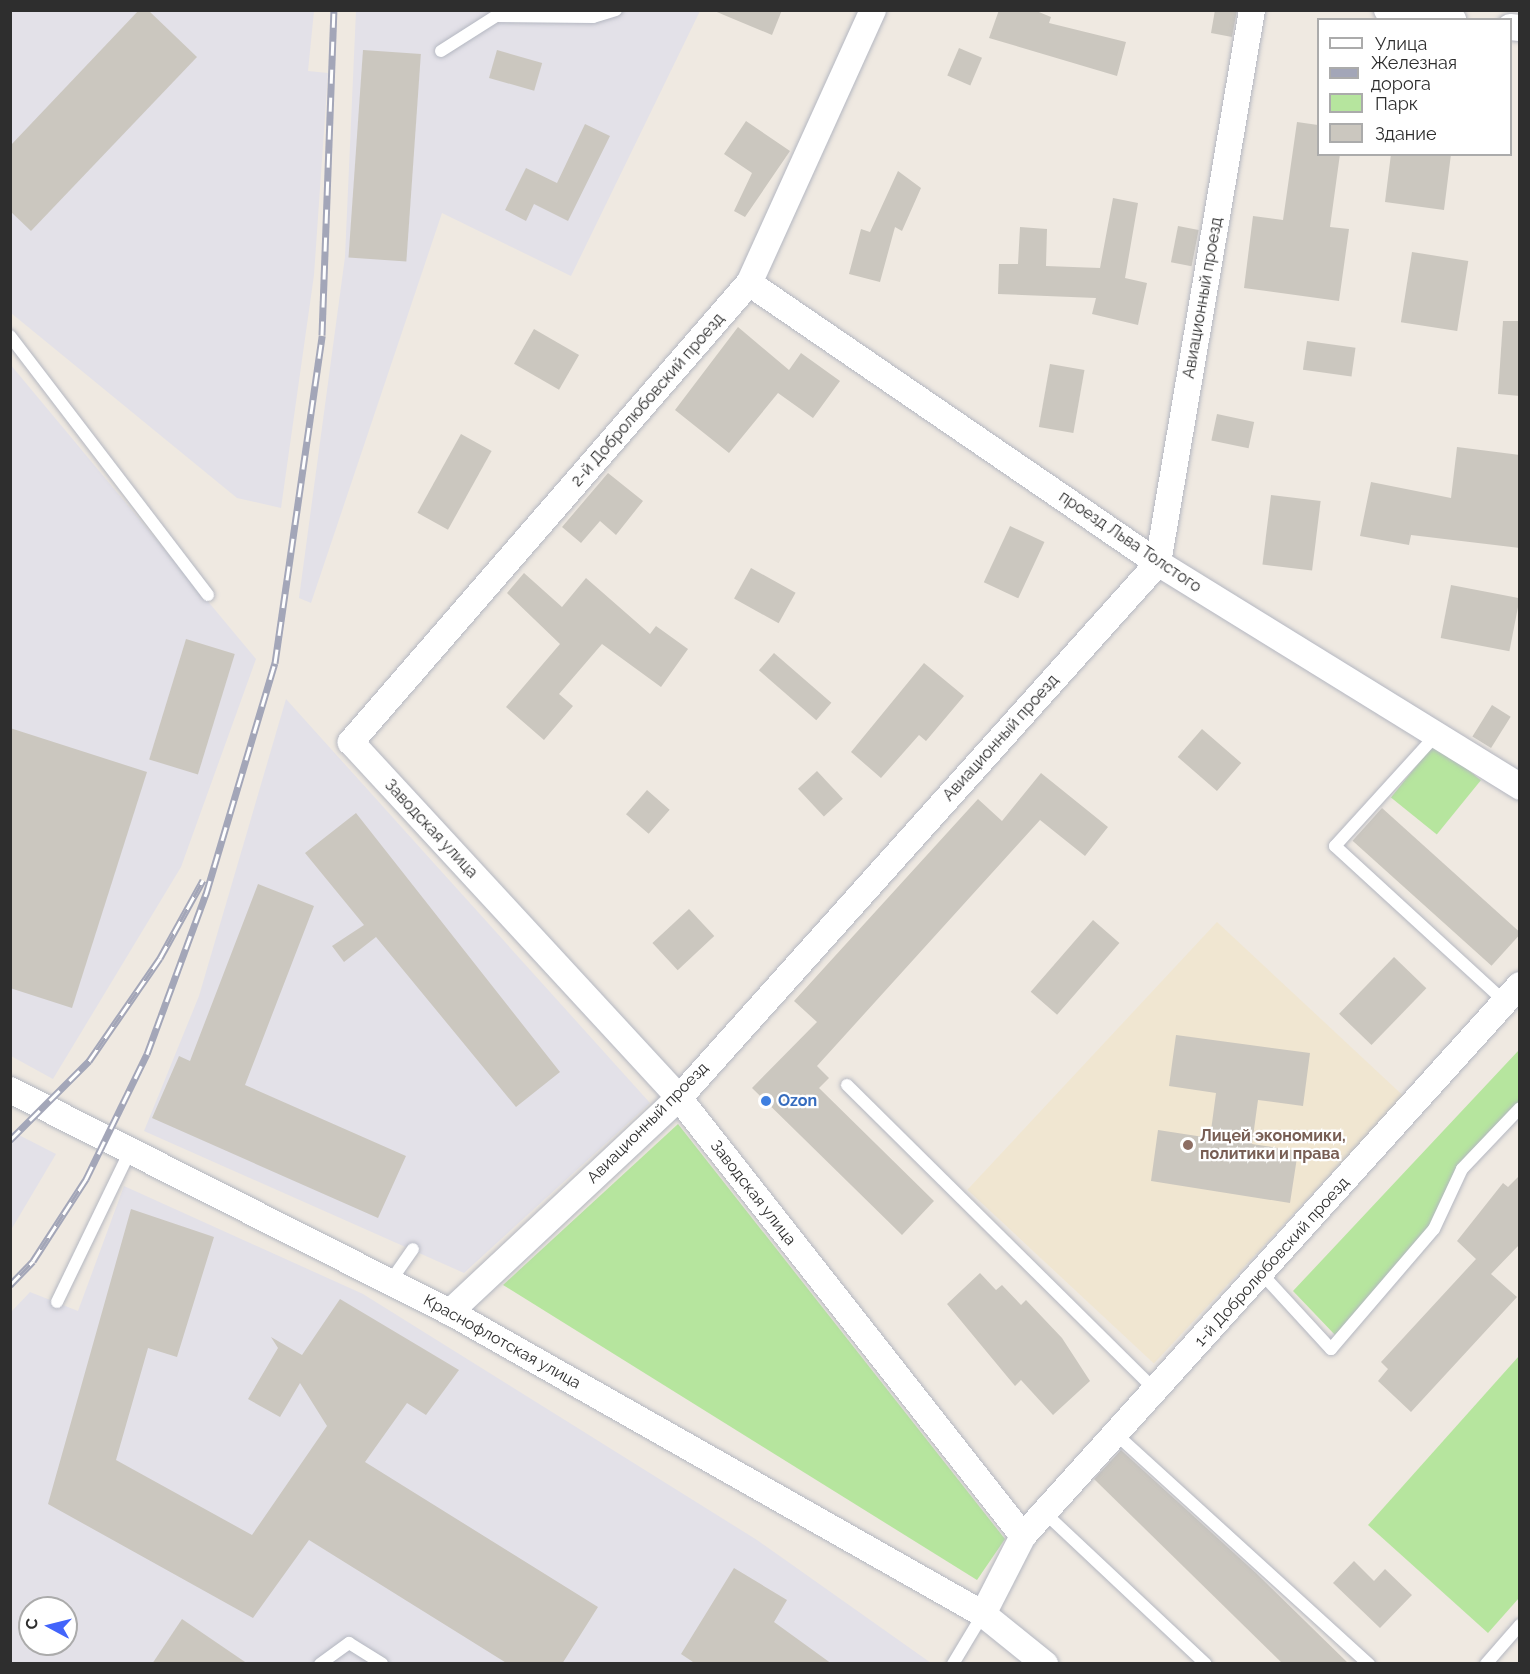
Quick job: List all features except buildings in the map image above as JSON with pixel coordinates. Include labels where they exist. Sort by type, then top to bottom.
[{"type":"street","name":"2-й Добролюбовский проезд","points":[[351,742],[749,283],[873,10]]},
{"type":"street","name":"Авиационный проезд","points":[[450,1312],[679,1098],[1158,563],[1252,10]]},
{"type":"street","points":[[1387,10],[1440,18]]},
{"type":"street","name":"проезд Льва Толстого","points":[[749,283],[1158,563],[1520,786]]},
{"type":"street","name":"Заводская улица","points":[[351,742],[679,1098],[1023,1536]]},
{"type":"street","name":"1-й Добролюбовский проезд","points":[[1023,1536],[1046,1514],[1156,1392],[1512,993]]},
{"type":"street","name":"Краснофлотская улица","points":[[10,1089],[129,1153],[450,1312],[983,1614]]},
{"type":"street","points":[[1023,1536],[983,1614],[1045,1664]]},
{"type":"lane","points":[[441,51],[496,16],[593,17],[616,10]]},
{"type":"lane","points":[[10,336],[138,511],[208,595]]},
{"type":"lane","points":[[1436,735],[1335,846],[1512,993]]},
{"type":"lane","points":[[848,1085],[1156,1392]]},
{"type":"lane","points":[[1262,1274],[1331,1349],[1434,1229],[1462,1169],[1520,1108]]},
{"type":"lane","points":[[57,1302],[129,1153]]},
{"type":"lane","points":[[390,1282],[413,1249]]},
{"type":"lane","points":[[1117,1434],[1369,1664]]},
{"type":"lane","points":[[1046,1514],[1206,1664]]},
{"type":"lane","points":[[953,1664],[983,1614]]},
{"type":"lane","points":[[1486,1664],[1520,1625]]},
{"type":"lane","points":[[320,1664],[349,1643],[382,1664]]},
{"type":"shaded area","points":[[10,11],[314,11],[308,71],[328,73],[314,275],[281,508],[237,498],[11,313]]},
{"type":"shaded area","points":[[356,11],[700,11],[571,276],[442,213],[311,603],[299,598],[345,257]]},
{"type":"shaded area","points":[[10,364],[256,659],[181,867],[53,1079],[11,1056]]},
{"type":"shaded area","points":[[286,699],[650,1103],[464,1273],[144,1131],[199,996]]},
{"type":"shaded area","name":"Лицей экономики, политики и права","points":[[1217,922],[1403,1096],[1154,1364],[967,1190]]},
{"type":"shaded area","points":[[11,1131],[56,1154],[11,1230]]},
{"type":"shaded area","points":[[124,1186],[363,1294],[757,1540],[931,1663],[11,1664],[11,1312],[30,1292],[78,1311]]},
{"type":"green space","points":[[1435,743],[1481,780],[1437,835],[1391,797]]},
{"type":"green space","points":[[1519,1050],[1519,1102],[1457,1166],[1430,1227],[1336,1336],[1293,1291]]},
{"type":"green space","points":[[678,1124],[1005,1539],[977,1580],[503,1285]]},
{"type":"green space","points":[[1519,1356],[1519,1598],[1488,1633],[1368,1525]]},
{"type":"railway","points":[[10,1285],[33,1261],[86,1179],[147,1054],[206,894],[275,663],[322,335],[334,10]]},
{"type":"railway","points":[[10,1140],[89,1061],[160,958],[203,880]]},
{"type":"place","name":"Ozon","points":[[766,1101]]},
{"type":"place","name":"Лицей экономики, политики и права","points":[[1188,1145]]}]
